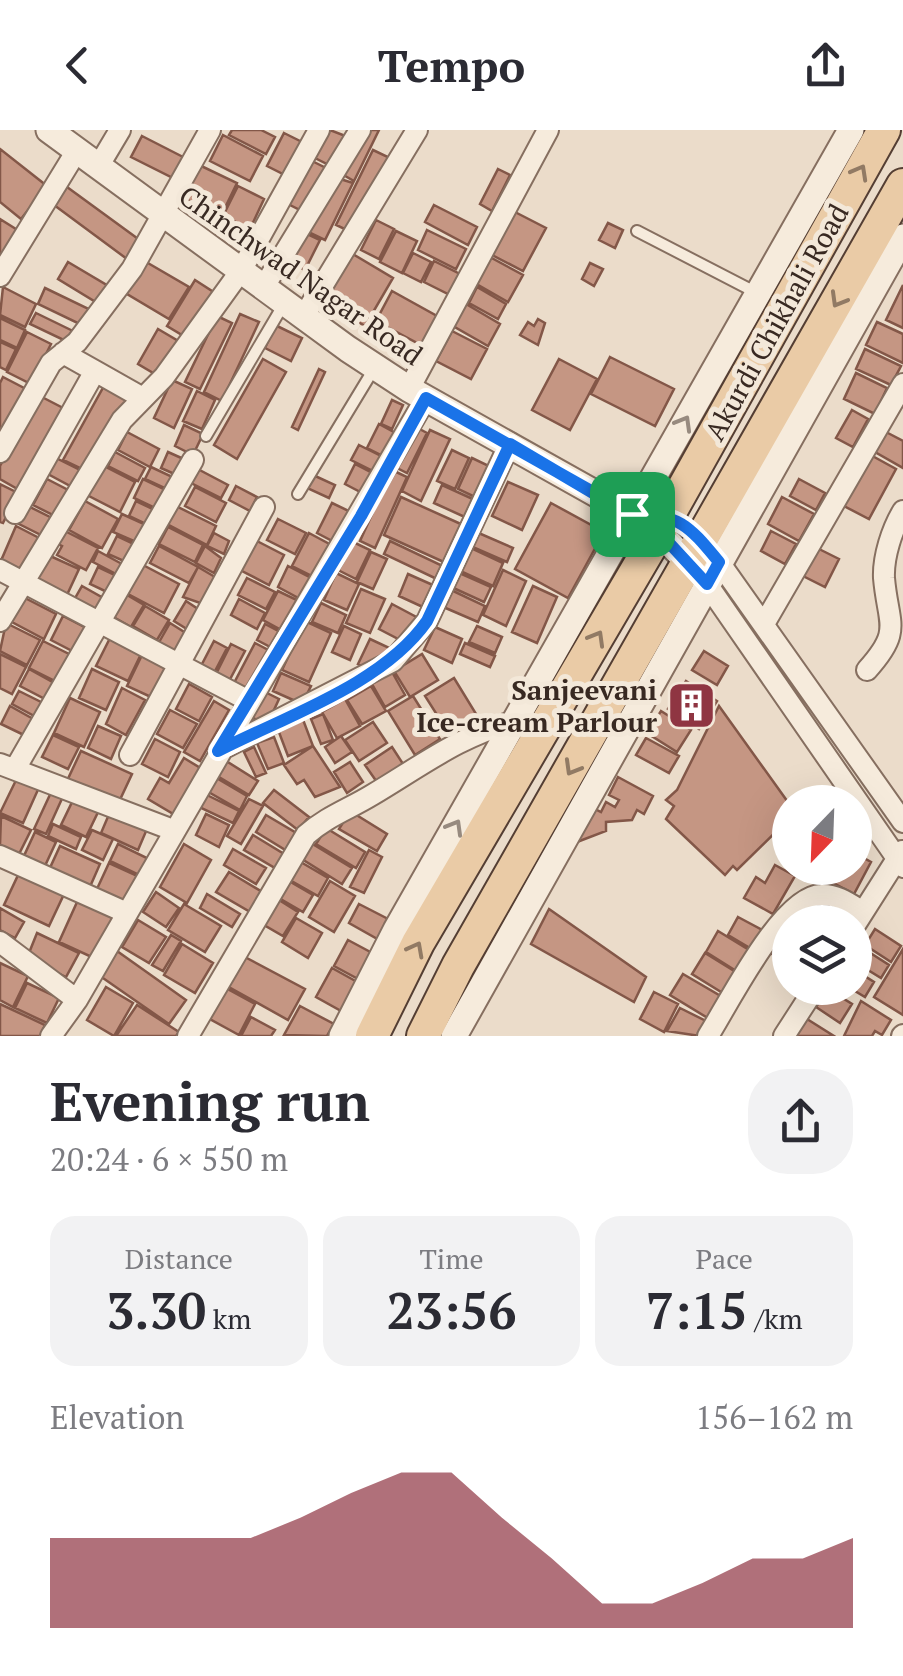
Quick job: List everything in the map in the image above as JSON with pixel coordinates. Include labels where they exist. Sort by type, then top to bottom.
[{"type":"main road","name":"Akurdi Chikhali Road","points":[[372,1036],[653,520],[884,130]]},
{"type":"main road","name":"Akurdi Chikhali Road","points":[[423,1036],[458,966],[704,562],[903,185]]},
{"type":"street","name":"Chinchwad Nagar Road","points":[[49,130],[376,367],[653,520],[704,562]]},
{"type":"street","points":[[0,274],[87,160],[120,130]]},
{"type":"street","points":[[0,452],[51,363],[105,308],[210,130]]},
{"type":"street","points":[[0,621],[87,475],[141,397],[164,377],[242,269],[276,200],[319,130]]},
{"type":"street","points":[[265,285],[360,130]]},
{"type":"street","points":[[295,309],[417,130]]},
{"type":"street","points":[[51,1036],[77,1000],[249,701],[418,393],[548,130]]},
{"type":"street","points":[[342,1036],[396,930],[517,721],[653,520],[758,293],[851,130]]},
{"type":"street","points":[[454,1036],[704,562],[903,237]]},
{"type":"street","points":[[64,353],[141,397]]},
{"type":"street","points":[[16,513],[95,371]]},
{"type":"street","points":[[764,624],[903,384]]},
{"type":"street","points":[[218,751],[380,668],[410,645],[427,621],[510,444]]},
{"type":"street","points":[[174,830],[8,766],[100,624],[193,460]]},
{"type":"street","points":[[130,755],[264,507]]},
{"type":"street","points":[[867,670],[887,650],[895,626],[884,576],[902,514]]},
{"type":"street","points":[[704,562],[764,624],[903,822]]},
{"type":"street","points":[[704,562],[901,859],[868,905]]},
{"type":"street","points":[[0,570],[249,701]]},
{"type":"street","points":[[188,1036],[306,835],[324,819],[358,804],[459,739],[517,721]]},
{"type":"street","points":[[0,856],[127,913]]},
{"type":"street","points":[[797,905],[818,894],[835,896],[845,905]]},
{"type":"street","points":[[708,1036],[772,936]]},
{"type":"street","points":[[1,944],[77,1000]]},
{"type":"street","points":[[784,1036],[804,1005]]},
{"type":"lane","points":[[636,231],[758,293]]},
{"type":"lane","points":[[206,436],[295,309]]},
{"type":"lane","points":[[298,494],[376,367]]},
{"type":"building","points":[[232,130],[261,130],[275,137],[266,154],[229,135]]},
{"type":"building","points":[[330,130],[348,137],[333,167],[315,158]]},
{"type":"building","points":[[364,130],[379,130],[354,181],[340,173]]},
{"type":"building","points":[[284,133],[306,144],[289,177],[267,166]]},
{"type":"building","points":[[223,135],[263,156],[250,181],[210,161]]},
{"type":"building","points":[[142,136],[185,158],[175,179],[131,157]]},
{"type":"building","points":[[0,149],[47,186],[21,219],[0,202]]},
{"type":"building","points":[[373,150],[390,158],[351,232],[336,225]]},
{"type":"building","points":[[308,159],[328,169],[306,213],[286,203]]},
{"type":"building","points":[[195,163],[237,183],[221,216],[179,196]]},
{"type":"building","points":[[498,169],[510,175],[492,211],[480,204]]},
{"type":"building","points":[[337,178],[353,183],[325,240],[306,231]]},
{"type":"building","points":[[238,186],[264,199],[250,229],[223,216]]},
{"type":"building","points":[[67,187],[141,241],[127,259],[54,205]]},
{"type":"building","points":[[434,205],[477,227],[468,245],[425,222]]},
{"type":"building","points":[[513,211],[546,228],[523,271],[490,254]]},
{"type":"building","points":[[0,219],[24,234],[6,260],[0,256]]},
{"type":"building","points":[[376,220],[394,229],[379,259],[361,250]]},
{"type":"building","points":[[608,223],[623,230],[615,248],[599,240]]},
{"type":"building","points":[[427,230],[466,249],[456,269],[418,250]]},
{"type":"building","points":[[301,231],[320,240],[305,270],[286,260]]},
{"type":"building","points":[[396,231],[417,241],[402,273],[380,262]]},
{"type":"building","points":[[351,253],[393,278],[365,326],[323,301]]},
{"type":"building","points":[[413,253],[431,262],[421,282],[403,273]]},
{"type":"building","points":[[488,256],[523,275],[508,302],[473,282]]},
{"type":"building","points":[[141,259],[189,287],[169,319],[122,291]]},
{"type":"building","points":[[434,261],[464,276],[454,297],[424,282]]},
{"type":"building","points":[[68,262],[110,287],[99,304],[58,279]]},
{"type":"building","points":[[590,263],[603,269],[594,286],[582,279]]},
{"type":"building","points":[[195,280],[215,293],[187,338],[167,326]]},
{"type":"building","points":[[903,285],[903,328],[886,320]]},
{"type":"building","points":[[3,287],[36,304],[25,327],[0,315]]},
{"type":"building","points":[[477,287],[506,304],[498,319],[469,303]]},
{"type":"building","points":[[45,288],[93,311],[86,327],[38,304]]},
{"type":"building","points":[[392,291],[437,316],[421,345],[376,321]]},
{"type":"building","points":[[466,304],[500,324],[488,346],[453,326]]},
{"type":"building","points":[[36,313],[75,332],[70,343],[30,324]]},
{"type":"building","points":[[240,314],[259,322],[222,401],[204,392]]},
{"type":"building","points":[[217,316],[232,323],[200,389],[185,382]]},
{"type":"building","points":[[0,318],[25,330],[17,348],[0,340]]},
{"type":"building","points":[[538,319],[545,323],[538,345],[520,335],[528,322],[534,326]]},
{"type":"building","points":[[877,322],[903,334],[903,363],[866,345]]},
{"type":"building","points":[[275,325],[302,338],[291,361],[265,348]]},
{"type":"building","points":[[158,329],[180,342],[160,377],[138,364]]},
{"type":"building","points":[[452,331],[487,349],[471,379],[436,361]]},
{"type":"building","points":[[27,332],[51,344],[31,384],[7,372]]},
{"type":"building","points":[[0,342],[16,349],[6,370],[0,367]]},
{"type":"building","points":[[865,349],[901,366],[891,385],[856,369]]},
{"type":"building","points":[[610,357],[674,389],[655,426],[591,394]]},
{"type":"building","points":[[263,359],[286,372],[237,459],[214,445]]},
{"type":"building","points":[[559,359],[597,379],[570,430],[532,410]]},
{"type":"building","points":[[319,369],[325,372],[298,430],[292,427]]},
{"type":"building","points":[[856,373],[887,388],[875,414],[844,399]]},
{"type":"building","points":[[3,377],[26,389],[0,441],[0,383]]},
{"type":"building","points":[[172,380],[192,389],[174,428],[154,418]]},
{"type":"building","points":[[104,386],[130,401],[86,471],[63,460]]},
{"type":"building","points":[[197,391],[215,400],[202,429],[183,421]]},
{"type":"building","points":[[38,395],[65,409],[21,491],[0,479],[0,466]]},
{"type":"building","points":[[392,400],[403,405],[392,429],[381,424]]},
{"type":"building","points":[[852,410],[868,419],[853,447],[836,438]]},
{"type":"building","points":[[379,424],[401,436],[389,459],[367,448]]},
{"type":"building","points":[[184,425],[203,434],[193,455],[175,446]]},
{"type":"building","points":[[412,425],[427,433],[407,473],[393,466]]},
{"type":"building","points":[[430,430],[450,439],[421,501],[402,491]]},
{"type":"building","points":[[127,432],[159,449],[150,467],[118,450]]},
{"type":"building","points":[[886,432],[903,441],[903,468],[875,452]]},
{"type":"building","points":[[359,445],[383,457],[375,472],[351,460]]},
{"type":"building","points":[[452,450],[469,458],[455,489],[437,481]]},
{"type":"building","points":[[115,452],[145,468],[138,481],[108,466]]},
{"type":"building","points":[[168,452],[188,461],[181,477],[161,468]]},
{"type":"building","points":[[867,453],[896,469],[869,519],[840,504]]},
{"type":"building","points":[[54,457],[82,471],[74,488],[46,473]]},
{"type":"building","points":[[472,458],[489,466],[475,497],[458,489]]},
{"type":"building","points":[[100,464],[135,482],[120,512],[85,494]]},
{"type":"building","points":[[355,464],[380,477],[370,497],[345,484]]},
{"type":"building","points":[[192,466],[228,485],[221,498],[185,480]]},
{"type":"building","points":[[151,467],[179,480],[173,492],[145,479]]},
{"type":"building","points":[[392,470],[407,477],[375,548],[360,541]]},
{"type":"building","points":[[313,475],[335,485],[329,498],[307,488]]},
{"type":"building","points":[[47,479],[72,492],[57,517],[33,505]]},
{"type":"building","points":[[143,479],[166,490],[157,509],[134,498]]},
{"type":"building","points":[[799,479],[825,493],[816,510],[790,496]]},
{"type":"building","points":[[508,482],[538,495],[522,530],[492,516]]},
{"type":"building","points":[[0,484],[18,493],[3,523],[0,522]]},
{"type":"building","points":[[442,485],[475,500],[467,518],[434,503]]},
{"type":"building","points":[[236,486],[257,497],[250,511],[229,500]]},
{"type":"building","points":[[195,487],[226,503],[216,522],[185,506]]},
{"type":"building","points":[[401,497],[463,525],[446,563],[384,535]]},
{"type":"building","points":[[782,497],[814,514],[799,541],[768,524]]},
{"type":"building","points":[[85,501],[118,519],[102,548],[69,530]]},
{"type":"building","points":[[136,501],[159,512],[152,527],[129,516]]},
{"type":"building","points":[[332,503],[355,514],[340,545],[317,533]]},
{"type":"building","points":[[551,503],[604,532],[568,598],[515,569]]},
{"type":"building","points":[[26,505],[56,520],[47,538],[17,523]]},
{"type":"building","points":[[176,506],[216,526],[207,545],[167,524]]},
{"type":"building","points":[[122,514],[144,524],[136,542],[113,532]]},
{"type":"building","points":[[278,519],[306,533],[295,554],[267,540]]},
{"type":"building","points":[[16,526],[43,540],[24,576],[0,563]]},
{"type":"building","points":[[168,527],[203,545],[195,562],[159,544]]},
{"type":"building","points":[[61,529],[98,548],[86,570],[57,555],[62,546],[54,542]]},
{"type":"building","points":[[474,531],[513,548],[507,562],[468,545]]},
{"type":"building","points":[[771,531],[796,544],[785,564],[761,551]]},
{"type":"building","points":[[214,533],[229,541],[224,554],[207,546]]},
{"type":"building","points":[[309,533],[335,547],[318,579],[292,566]]},
{"type":"building","points":[[117,536],[134,544],[126,562],[108,554]]},
{"type":"building","points":[[255,540],[284,555],[269,585],[240,570]]},
{"type":"building","points":[[351,541],[370,550],[356,579],[338,570]]},
{"type":"building","points":[[390,541],[447,568],[441,581],[384,554]]},
{"type":"building","points":[[159,546],[198,567],[189,583],[150,563]]},
{"type":"building","points":[[205,546],[221,558],[214,573],[196,563]]},
{"type":"building","points":[[469,547],[503,563],[493,586],[458,570]]},
{"type":"building","points":[[815,547],[839,559],[825,587],[801,575]]},
{"type":"building","points":[[98,551],[122,564],[118,575],[93,562]]},
{"type":"building","points":[[371,552],[387,559],[373,589],[357,582]]},
{"type":"building","points":[[48,555],[79,569],[66,597],[35,582]]},
{"type":"building","points":[[143,565],[179,584],[164,613],[128,594]]},
{"type":"building","points":[[288,566],[315,580],[304,601],[278,587]]},
{"type":"building","points":[[98,567],[115,575],[107,592],[90,584]]},
{"type":"building","points":[[198,567],[215,577],[203,604],[183,597]]},
{"type":"building","points":[[503,570],[526,581],[506,626],[483,615]]},
{"type":"building","points":[[455,571],[491,587],[484,602],[449,586]]},
{"type":"building","points":[[336,573],[359,584],[347,610],[324,600]]},
{"type":"building","points":[[408,574],[435,586],[425,608],[399,596]]},
{"type":"building","points":[[247,578],[275,592],[266,609],[238,595]]},
{"type":"building","points":[[82,586],[105,599],[97,613],[74,600]]},
{"type":"building","points":[[533,586],[557,597],[537,643],[512,632]]},
{"type":"building","points":[[361,589],[385,599],[370,633],[346,623]]},
{"type":"building","points":[[449,589],[485,606],[478,622],[441,606]]},
{"type":"building","points":[[278,591],[301,602],[285,632],[263,620]]},
{"type":"building","points":[[122,592],[144,605],[131,627],[110,615]]},
{"type":"building","points":[[23,597],[56,614],[44,639],[10,621]]},
{"type":"building","points":[[239,599],[265,613],[257,629],[231,615]]},
{"type":"building","points":[[186,601],[201,611],[190,631],[174,621]]},
{"type":"building","points":[[321,603],[346,615],[338,633],[312,622]]},
{"type":"building","points":[[392,604],[422,620],[408,644],[379,629]]},
{"type":"building","points":[[145,606],[169,620],[157,640],[133,626]]},
{"type":"building","points":[[63,616],[92,631],[80,655],[51,640]]},
{"type":"building","points":[[305,621],[331,633],[309,682],[282,670]]},
{"type":"building","points":[[6,623],[40,640],[27,665],[0,651]]},
{"type":"building","points":[[170,623],[189,635],[180,656],[158,644]]},
{"type":"building","points":[[265,624],[284,634],[276,650],[257,640]]},
{"type":"building","points":[[344,626],[361,634],[350,660],[332,652]]},
{"type":"building","points":[[477,626],[502,637],[495,653],[469,642]]},
{"type":"building","points":[[435,627],[462,639],[452,663],[424,650]]},
{"type":"building","points":[[111,636],[143,650],[128,681],[96,666]]},
{"type":"building","points":[[370,639],[398,652],[368,668],[358,664]]},
{"type":"building","points":[[43,641],[75,657],[61,684],[29,668]]},
{"type":"building","points":[[214,641],[227,648],[214,673],[201,666]]},
{"type":"building","points":[[255,643],[274,653],[251,694],[233,685]]},
{"type":"building","points":[[465,643],[495,656],[490,667],[460,654]]},
{"type":"building","points":[[231,644],[245,651],[228,683],[215,676]]},
{"type":"building","points":[[704,651],[728,666],[717,685],[692,670]]},
{"type":"building","points":[[0,654],[26,667],[12,694],[0,688]]},
{"type":"building","points":[[422,654],[438,680],[410,697],[394,671]]},
{"type":"building","points":[[142,655],[166,667],[151,697],[127,686]]},
{"type":"building","points":[[29,669],[56,684],[47,700],[20,686]]},
{"type":"building","points":[[92,669],[119,682],[106,710],[79,698]]},
{"type":"building","points":[[392,672],[405,695],[385,707],[372,684]]},
{"type":"building","points":[[281,673],[311,686],[302,704],[273,691]]},
{"type":"building","points":[[454,678],[481,722],[453,740],[425,696]]},
{"type":"building","name":"Sanjeevani Ice-cream Parlour","points":[[686,681],[717,701],[699,729],[668,709]]},
{"type":"building","points":[[189,684],[212,697],[199,721],[176,709]]},
{"type":"building","points":[[371,686],[386,711],[362,724],[347,700]]},
{"type":"building","points":[[122,688],[145,700],[126,735],[106,724]]},
{"type":"building","points":[[19,691],[45,704],[38,718],[12,704]]},
{"type":"building","points":[[263,691],[279,699],[267,725],[251,717]]},
{"type":"building","points":[[413,696],[440,739],[415,755],[388,711]]},
{"type":"building","points":[[70,698],[100,712],[84,747],[54,733]]},
{"type":"building","points":[[345,699],[360,726],[337,738],[322,712]]},
{"type":"building","points":[[214,701],[229,710],[200,761],[184,752]]},
{"type":"building","points":[[10,706],[35,720],[26,736],[1,724]]},
{"type":"building","points":[[719,706],[776,785],[772,785],[772,836],[737,870],[733,866],[725,875],[666,819],[674,806],[666,800],[677,790]]},
{"type":"building","points":[[170,710],[197,724],[183,748],[157,734]]},
{"type":"building","points":[[661,711],[691,730],[677,752],[647,733]]},
{"type":"building","points":[[323,714],[333,740],[321,744],[311,719]]},
{"type":"building","points":[[302,717],[313,746],[288,756],[277,727]]},
{"type":"building","points":[[373,722],[387,743],[359,761],[345,740]]},
{"type":"building","points":[[98,726],[121,736],[111,759],[88,748]]},
{"type":"building","points":[[53,735],[79,747],[68,769],[42,757]]},
{"type":"building","points":[[341,736],[352,752],[335,763],[325,747]]},
{"type":"building","points":[[274,737],[284,763],[268,769],[257,743]]},
{"type":"building","points":[[646,738],[679,756],[669,773],[636,755]]},
{"type":"building","points":[[155,739],[180,752],[168,777],[142,764]]},
{"type":"building","points":[[313,746],[340,787],[315,797],[304,780],[297,784],[284,765]]},
{"type":"building","points":[[254,747],[266,773],[256,777],[244,752]]},
{"type":"building","points":[[392,747],[405,767],[379,785],[365,765]]},
{"type":"building","points":[[81,751],[132,774],[117,806],[66,783]]},
{"type":"building","points":[[184,758],[202,769],[175,815],[148,799],[160,778],[169,783]]},
{"type":"building","points":[[223,759],[258,781],[249,795],[214,774]]},
{"type":"building","points":[[350,762],[363,782],[347,793],[334,772]]},
{"type":"building","points":[[19,774],[41,783],[23,823],[0,813]]},
{"type":"building","points":[[213,776],[247,796],[240,810],[205,790]]},
{"type":"building","points":[[618,777],[653,796],[644,814],[637,810],[632,820],[606,822],[606,831],[577,842],[570,837],[585,804],[601,812],[606,802],[615,807],[619,800],[609,795]]},
{"type":"building","points":[[54,786],[65,792],[46,834],[34,829]]},
{"type":"building","points":[[274,790],[309,817],[298,830],[263,803]]},
{"type":"building","points":[[205,794],[239,811],[233,823],[199,807]]},
{"type":"building","points":[[75,796],[100,808],[86,837],[61,825]]},
{"type":"building","points":[[249,799],[263,806],[241,844],[227,836]]},
{"type":"building","points":[[350,811],[387,834],[377,851],[339,829]]},
{"type":"building","points":[[110,812],[147,829],[138,850],[101,833]]},
{"type":"building","points":[[206,814],[229,825],[219,847],[196,835]]},
{"type":"building","points":[[266,815],[298,834],[287,851],[256,832]]},
{"type":"building","points":[[1,816],[31,830],[19,854],[0,845]]},
{"type":"building","points":[[53,824],[81,837],[76,849],[48,836]]},
{"type":"building","points":[[326,828],[365,852],[356,868],[316,844]]},
{"type":"building","points":[[92,830],[113,839],[103,860],[82,850]]},
{"type":"building","points":[[35,832],[56,842],[44,868],[23,858]]},
{"type":"building","points":[[253,835],[284,854],[275,868],[244,850]]},
{"type":"building","points":[[306,840],[352,868],[342,884],[297,856]]},
{"type":"building","points":[[118,844],[149,859],[141,876],[110,861]]},
{"type":"building","points":[[184,844],[211,860],[187,903],[160,887]]},
{"type":"building","points":[[60,846],[100,864],[89,889],[49,870]]},
{"type":"building","points":[[233,849],[266,868],[256,884],[224,865]]},
{"type":"building","points":[[369,850],[382,857],[364,893],[350,887]]},
{"type":"building","points":[[299,861],[328,878],[318,896],[288,879]]},
{"type":"building","points":[[109,863],[142,878],[130,906],[96,891]]},
{"type":"building","points":[[772,870],[772,885],[790,885],[778,905],[772,905],[772,913],[744,898],[756,877],[765,883]]},
{"type":"building","points":[[20,871],[65,892],[49,926],[4,905]]},
{"type":"building","points":[[229,872],[264,893],[252,913],[216,892]]},
{"type":"building","points":[[282,877],[313,895],[303,912],[272,894]]},
{"type":"building","points":[[330,881],[355,896],[334,932],[309,917]]},
{"type":"building","points":[[837,885],[859,885],[854,894]]},
{"type":"building","points":[[156,892],[179,908],[166,927],[143,912]]},
{"type":"building","points":[[207,894],[240,914],[232,927],[200,908]]},
{"type":"building","points":[[78,900],[116,918],[96,959],[59,942]]},
{"type":"building","points":[[279,900],[298,912],[283,936],[264,925]]},
{"type":"building","points":[[184,904],[221,926],[205,952],[168,930]]},
{"type":"building","points":[[359,904],[392,921],[381,941],[349,923]]},
{"type":"building","points":[[0,908],[24,922],[15,938],[0,930]]},
{"type":"building","points":[[549,909],[646,977],[634,1002],[531,944]]},
{"type":"building","points":[[738,917],[766,932],[755,951],[728,935]]},
{"type":"building","points":[[296,918],[322,933],[308,958],[282,942]]},
{"type":"building","points":[[138,920],[166,937],[149,963],[122,947]]},
{"type":"building","points":[[875,929],[901,946],[891,962],[872,950]]},
{"type":"building","points":[[718,931],[754,953],[741,974],[706,952]]},
{"type":"building","points":[[37,933],[79,953],[66,977],[27,958]]},
{"type":"building","points":[[171,935],[181,941],[163,971],[152,965]]},
{"type":"building","points":[[348,940],[374,954],[360,980],[334,966]]},
{"type":"building","points":[[182,944],[213,963],[195,993],[164,975]]},
{"type":"building","points":[[903,949],[903,1015],[874,997]]},
{"type":"building","points":[[117,951],[186,1000],[169,1024],[100,976]]},
{"type":"building","points":[[705,953],[739,974],[726,995],[692,974]]},
{"type":"building","points":[[872,954],[889,965],[881,978],[872,972]]},
{"type":"building","points":[[243,956],[305,989],[288,1020],[227,986]]},
{"type":"building","points":[[0,963],[28,976],[13,1007],[0,1000]]},
{"type":"building","points":[[332,968],[359,983],[343,1012],[316,997]]},
{"type":"building","points":[[683,974],[724,998],[711,1020],[670,995]]},
{"type":"building","points":[[27,983],[59,998],[47,1023],[15,1008]]},
{"type":"building","points":[[222,986],[255,1004],[239,1035],[206,1017]]},
{"type":"building","points":[[106,987],[133,1003],[114,1036],[87,1020]]},
{"type":"building","points":[[654,992],[678,1004],[664,1032],[640,1019]]},
{"type":"building","points":[[0,1004],[45,1025],[40,1036],[0,1036]]},
{"type":"building","points":[[137,1005],[179,1032],[176,1036],[116,1036]]},
{"type":"building","points":[[817,1005],[851,1005],[840,1023]]},
{"type":"building","points":[[859,1005],[867,1005],[891,1020],[882,1035],[875,1031],[872,1036],[844,1036]]},
{"type":"building","points":[[300,1006],[334,1024],[327,1036],[284,1035]]},
{"type":"building","points":[[680,1008],[708,1022],[700,1036],[667,1031]]},
{"type":"building","points":[[251,1017],[275,1030],[271,1036],[241,1036]]},
{"type":"building","points":[[807,1019],[834,1036],[796,1036]]},
{"type":"place","name":"Sanjeevani Ice-cream Parlour","points":[[692,705]]},
{"type":"route","points":[[632,514],[510,444],[426,398],[361,516],[218,751],[367,675],[410,645],[427,621],[510,444],[659,532],[707,584],[719,562],[702,540],[669,514],[632,514]]}]
